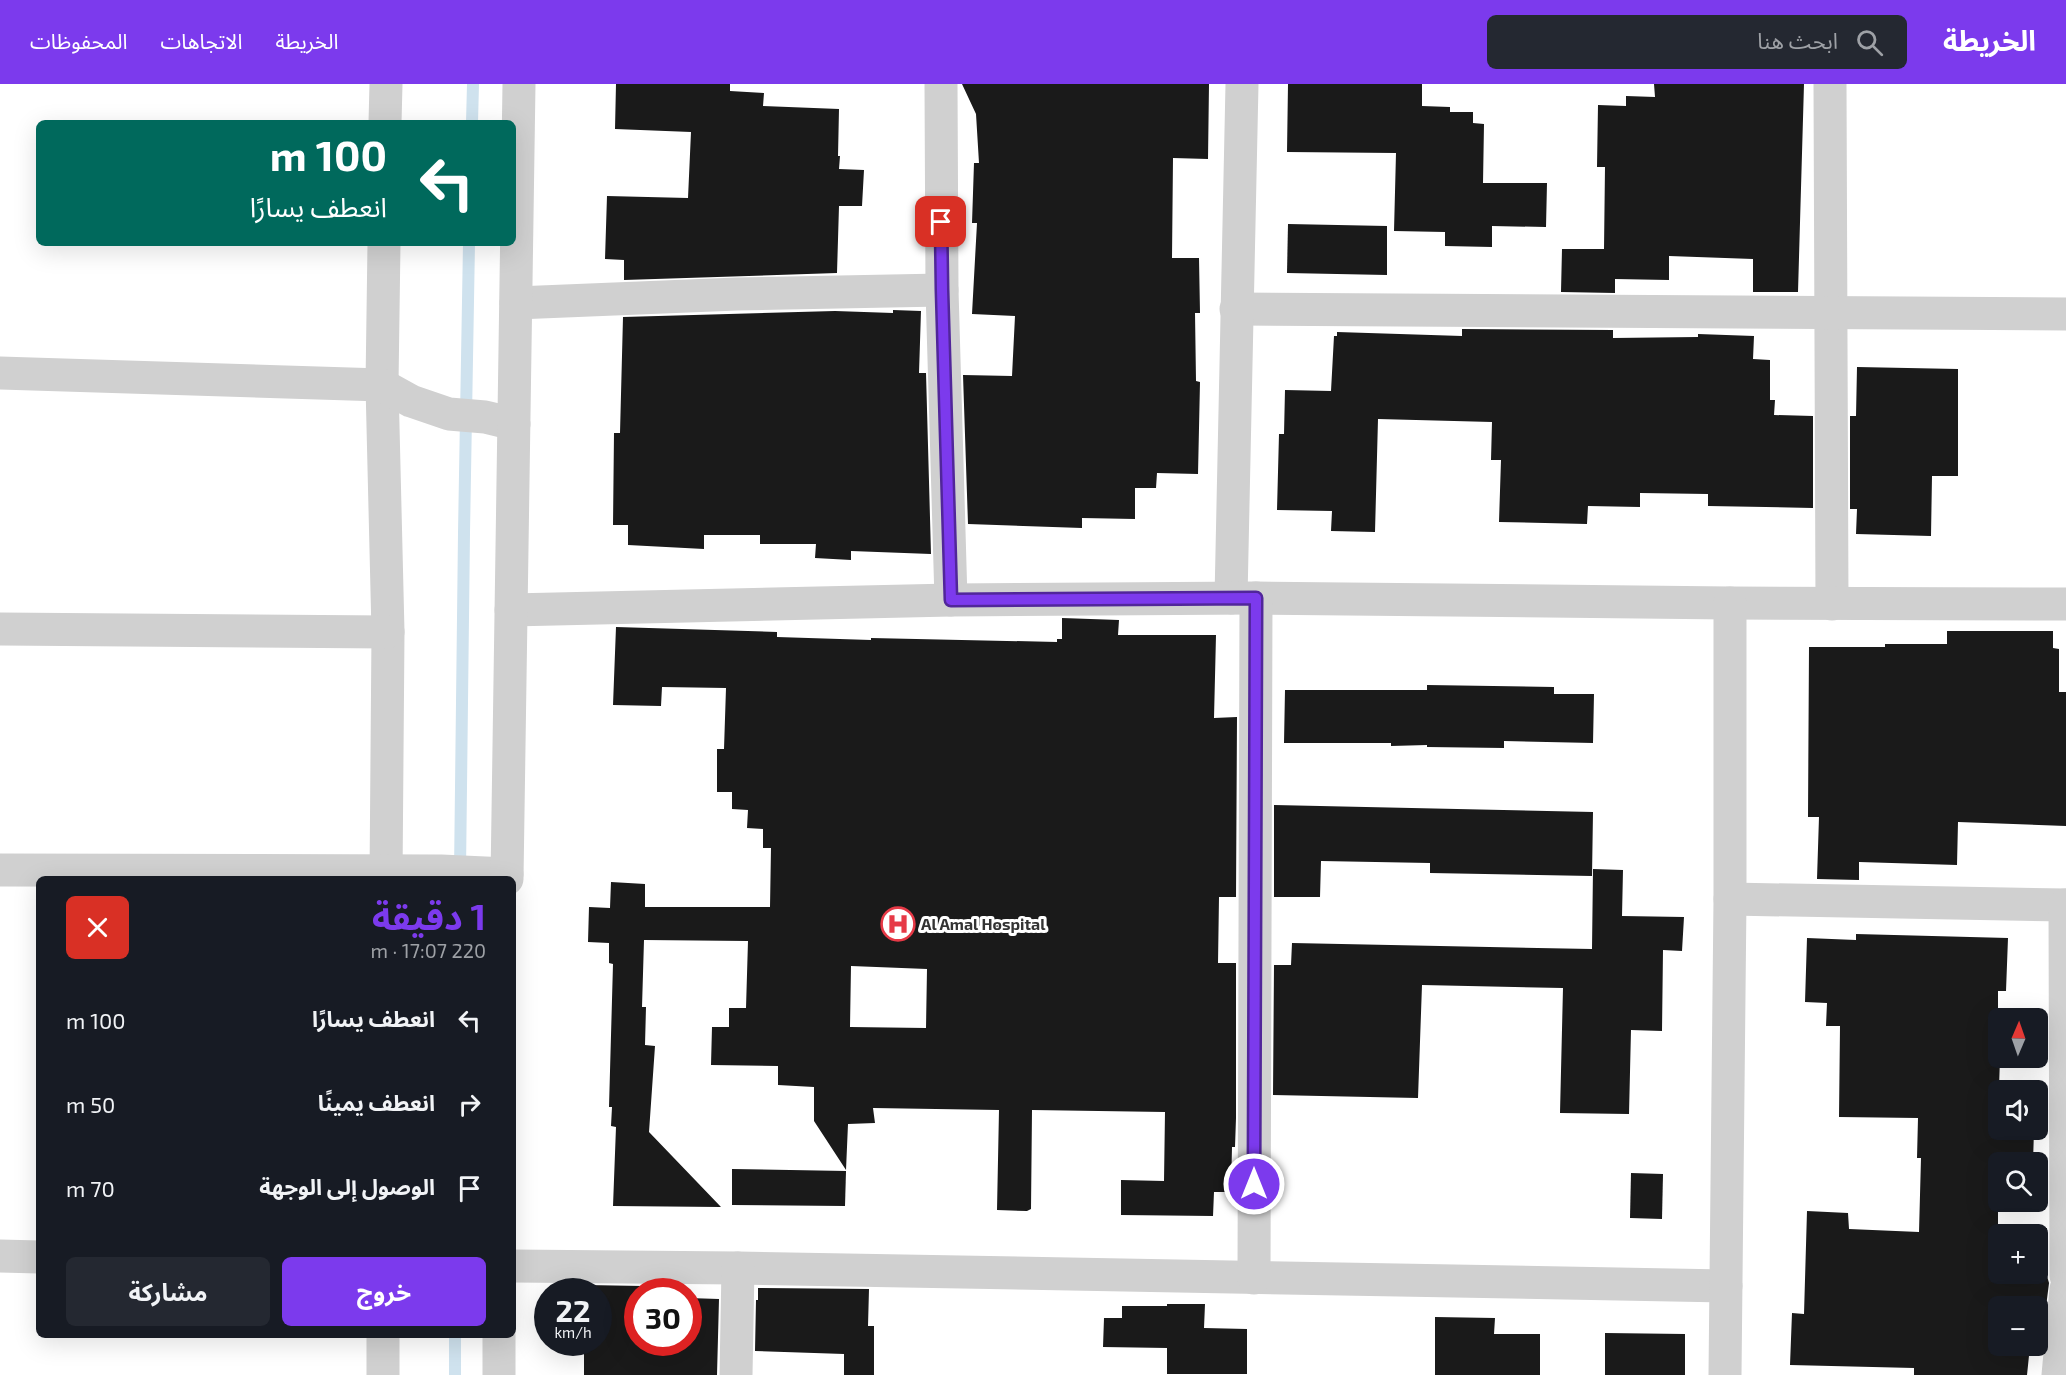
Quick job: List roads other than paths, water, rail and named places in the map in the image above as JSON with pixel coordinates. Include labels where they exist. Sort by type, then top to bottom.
[{"type":"street","points":[[385,120],[386,84]]},
{"type":"street","points":[[0,870],[386,875],[441,872],[498,875],[511,610],[499,421],[516,303],[519,84]]},
{"type":"street","points":[[941,84],[942,290],[951,600]]},
{"type":"street","points":[[1242,84],[1236,309],[1244,598],[1254,1278]]},
{"type":"street","points":[[1830,84],[1832,604]]},
{"type":"street","points":[[384,246],[382,385],[388,632],[386,875]]},
{"type":"street","points":[[516,303],[736,294],[942,290]]},
{"type":"street","points":[[1236,309],[2066,314]]},
{"type":"street","points":[[0,373],[382,385],[411,401],[449,414],[499,421]]},
{"type":"street","points":[[511,610],[951,600],[1244,598],[2066,604]]},
{"type":"street","points":[[1725,1375],[1730,899],[1730,603]]},
{"type":"street","points":[[0,629],[388,632]]},
{"type":"street","points":[[1730,899],[2065,905],[2066,1276]]},
{"type":"street","points":[[0,1256],[36,1257]]},
{"type":"street","points":[[516,1266],[1726,1286]]},
{"type":"street","points":[[736,1375],[738,1268]]},
{"type":"street","points":[[2058,1375],[2066,1289]]},
{"type":"street","points":[[383,1338],[383,1375]]},
{"type":"street","points":[[499,1375],[500,1338]]},
{"type":"waterway","points":[[472,120],[473,84]]},
{"type":"waterway","points":[[460,872],[469,246]]},
{"type":"waterway","points":[[455,1338],[455,1375]]},
{"type":"place","name":"Al Amal Hospital","points":[[898,924]]}]
